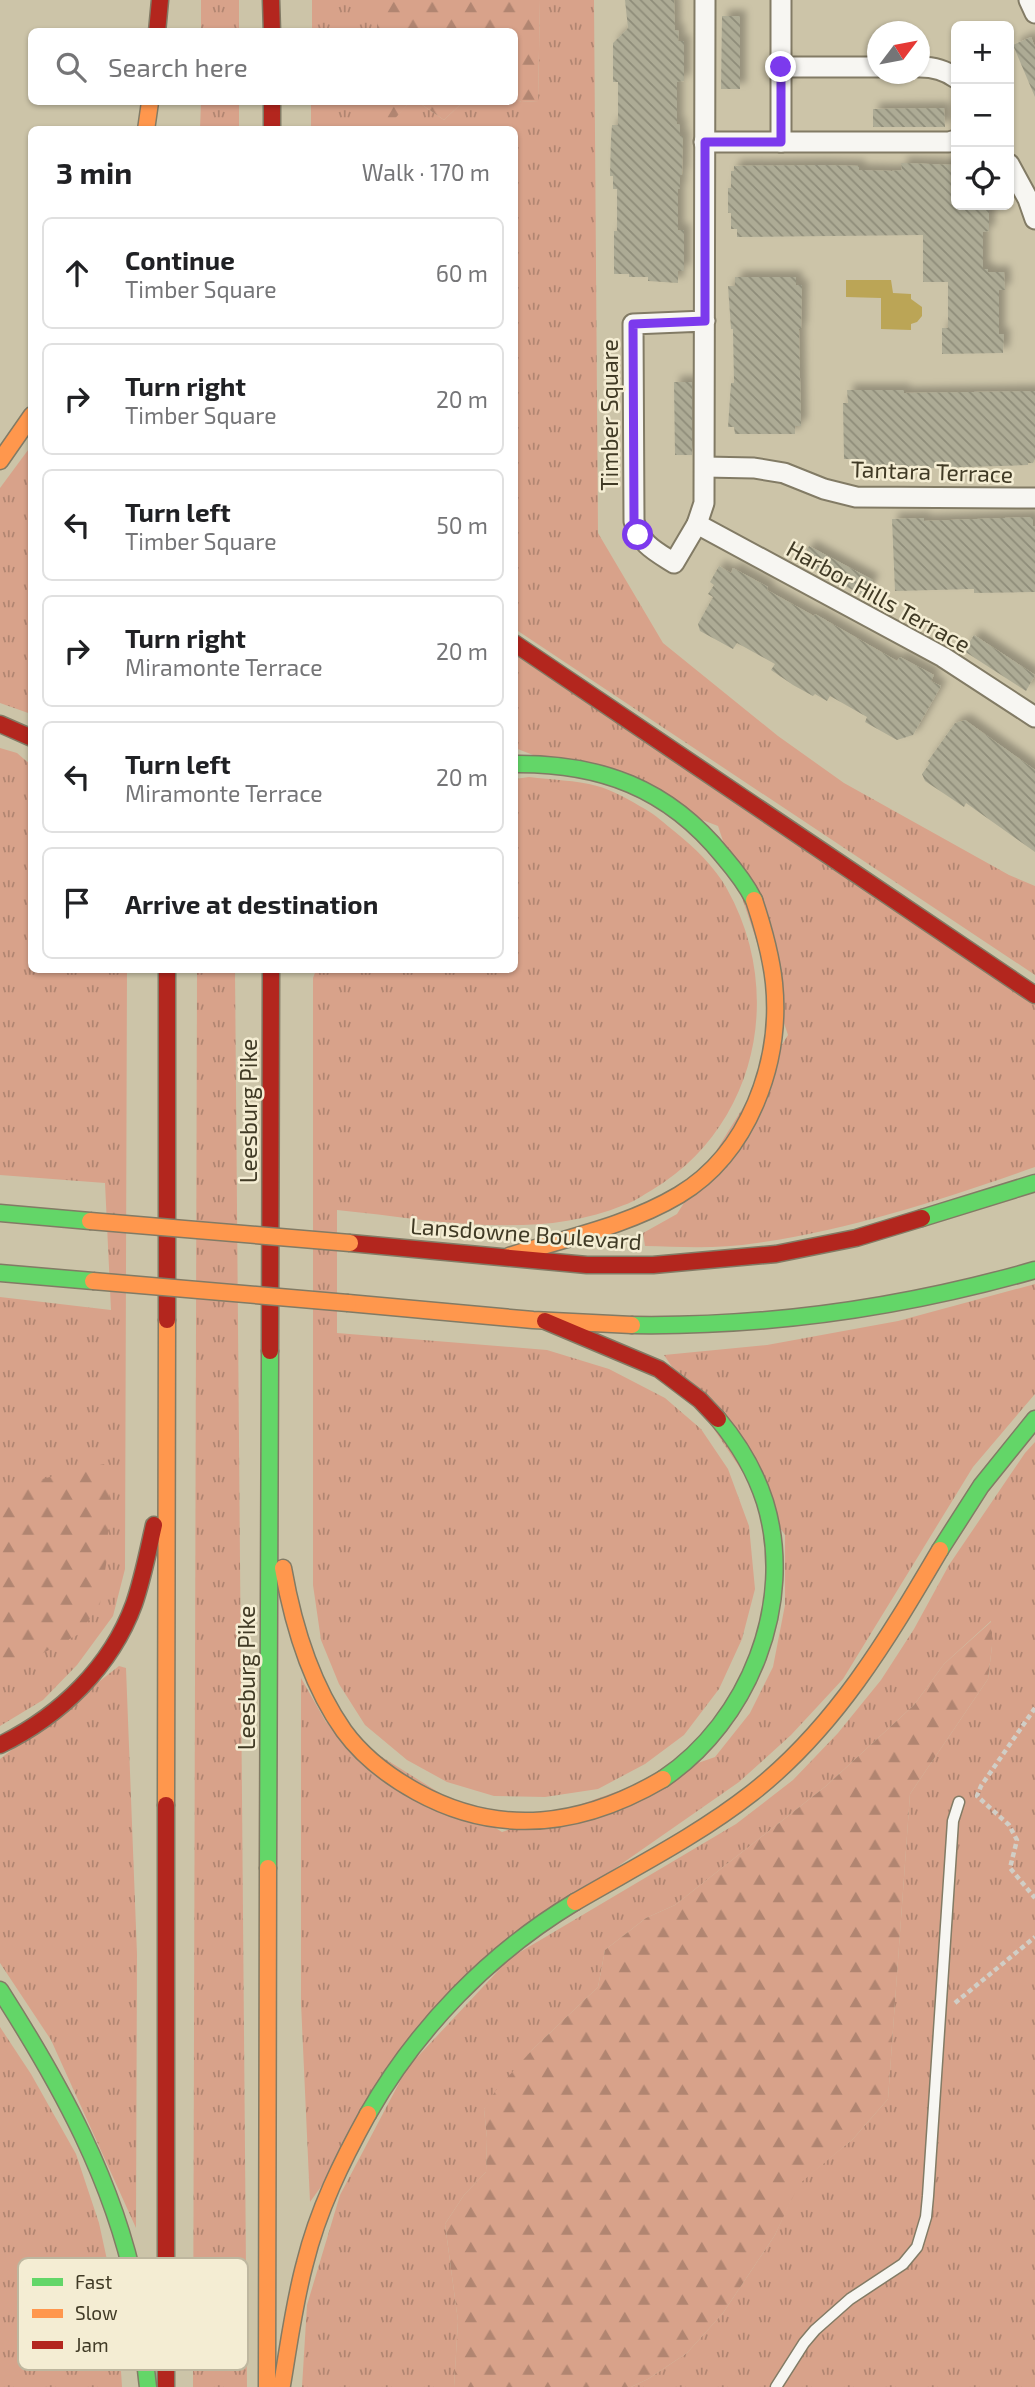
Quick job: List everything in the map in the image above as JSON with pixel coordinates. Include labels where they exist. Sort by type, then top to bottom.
[{"type":"main road","points":[[158,28],[162,0]]},
{"type":"main road","points":[[162,0],[164,28]]},
{"type":"main road","points":[[271,0],[271,28]]},
{"type":"main road","points":[[147,126],[150,105]]},
{"type":"main road","points":[[164,105],[164,120]]},
{"type":"main road","points":[[0,461],[28,421]]},
{"type":"main road","points":[[518,646],[1035,995]]},
{"type":"main road","points":[[0,724],[28,736]]},
{"type":"main road","points":[[509,1256],[544,1244],[616,1226],[661,1206],[696,1183],[726,1155],[754,1107],[772,1048],[776,992],[768,947],[751,893],[720,849],[684,816],[638,785],[590,768],[538,762],[518,764]]},
{"type":"main road","points":[[159,973],[167,1081],[166,2258]]},
{"type":"main road","name":"Leesburg Pike","points":[[267,2387],[271,973]]},
{"type":"main road","points":[[271,1068],[287,994]]},
{"type":"main road","name":"Lansdowne Boulevard","points":[[0,1213],[587,1265],[653,1265],[776,1254],[856,1238],[1035,1183]]},
{"type":"main road","points":[[0,1273],[545,1321],[605,1325],[719,1325],[821,1316],[922,1300],[1035,1270]]},
{"type":"main road","points":[[269,1479],[296,1630],[312,1674],[336,1717],[360,1751],[395,1780],[440,1804],[479,1818],[527,1822],[571,1818],[614,1805],[652,1788],[689,1761],[718,1728],[742,1693],[760,1653],[772,1608],[776,1551],[766,1501],[744,1453],[713,1411],[674,1378],[659,1369],[545,1321]]},
{"type":"main road","points":[[282,2387],[308,2250],[330,2189],[352,2141],[397,2065],[460,1993],[521,1939],[567,1908],[726,1812],[772,1776],[812,1737],[863,1676],[965,1508],[1035,1419]]},
{"type":"main road","points":[[0,1745],[24,1735],[61,1708],[115,1644],[131,1612],[145,1565],[168,1457]]},
{"type":"main road","points":[[0,1990],[66,2099],[100,2171],[128,2258]]},
{"type":"street","name":"Timber Square","points":[[705,0],[705,142],[705,321],[705,467],[704,503],[697,524],[674,562],[646,546],[638,535],[634,521],[633,324],[705,321]]},
{"type":"street","points":[[781,0],[781,142]]},
{"type":"street","points":[[1030,0],[1035,13]]},
{"type":"street","points":[[781,67],[867,67]]},
{"type":"street","points":[[930,67],[951,75]]},
{"type":"street","points":[[705,142],[951,141]]},
{"type":"street","points":[[1014,172],[1035,219]]},
{"type":"street","name":"Tantara Terrace","points":[[705,467],[774,471],[856,497],[1035,498]]},
{"type":"street","name":"Harbor Hills Terrace","points":[[697,524],[943,657],[1035,717]]},
{"type":"lane","points":[[776,2387],[815,2330],[850,2299],[903,2264],[917,2248],[926,2217],[928,2196],[953,1821],[959,1802]]},
{"type":"path","points":[[1035,1707],[981,1786],[977,1796],[1009,1825],[1017,1840],[1010,1868],[1035,1898]]},
{"type":"green space","points":[[201,0],[239,0],[239,28],[201,28]]},
{"type":"green space","points":[[312,0],[377,0],[377,28],[312,28]]},
{"type":"green space","points":[[377,0],[540,0],[538,101],[518,100],[518,28],[377,28]]},
{"type":"green space","points":[[540,0],[594,0],[598,533],[663,643],[778,736],[844,783],[1009,875],[1035,886],[1035,975],[518,631],[518,126],[389,124],[407,105],[422,105],[444,120],[460,105],[518,105],[518,100],[538,101]]},
{"type":"green space","points":[[201,105],[239,105],[239,126],[200,126]]},
{"type":"green space","points":[[311,105],[376,105],[376,126],[311,126]]},
{"type":"green space","points":[[376,105],[407,105],[390,126],[376,126]]},
{"type":"green space","points":[[422,105],[460,105],[444,120]]},
{"type":"green space","points":[[28,450],[28,713],[0,703],[0,488]]},
{"type":"green space","points":[[518,657],[1035,1003],[1035,1167],[898,1212],[828,1230],[729,1246],[645,1246],[643,1233],[677,1214],[788,1035],[718,826],[518,749]]},
{"type":"green space","points":[[0,748],[17,753],[28,762],[28,973],[127,973],[125,1569],[113,1616],[77,1665],[43,1700],[0,1726],[0,1297],[111,1310],[105,1183],[0,1175]]},
{"type":"green space","points":[[518,779],[572,781],[616,793],[653,814],[704,858],[727,889],[745,930],[755,972],[757,1014],[751,1056],[737,1095],[716,1132],[688,1164],[631,1202],[590,1216],[555,1223],[519,1225],[445,1222],[337,1210],[337,1333],[547,1350],[609,1369],[665,1398],[701,1429],[728,1469],[749,1526],[755,1589],[742,1639],[719,1689],[684,1735],[645,1764],[598,1789],[545,1797],[494,1796],[447,1782],[407,1760],[365,1725],[339,1684],[321,1640],[313,1585],[313,978],[315,973],[518,973]]},
{"type":"green space","points":[[197,973],[235,973],[246,2258],[193,2258]]},
{"type":"green space","points":[[1035,1284],[1035,1394],[973,1467],[843,1679],[791,1735],[739,1782],[485,1959],[310,2202],[301,2003],[301,1678],[326,1722],[502,1832],[715,1757],[750,1713],[773,1667],[785,1605],[785,1535],[664,1355],[767,1345],[898,1321]]},
{"type":"green space","points":[[1035,1442],[1035,2387],[631,2387],[687,2353],[723,2313],[775,2235],[798,2184],[853,2139],[888,2099],[910,1794],[988,1679],[992,1646],[991,1621],[944,1664],[914,1705],[826,1786],[675,1905],[646,1918],[605,1950],[598,1987],[533,2049],[484,2109],[486,2172],[464,2195],[445,2224],[458,2321],[454,2387],[302,2387],[307,2305],[340,2195],[407,2068],[510,1958],[736,1824],[793,1780],[838,1733],[881,1680],[914,1629],[949,1565]]},
{"type":"green space","points":[[104,1464],[110,1479],[107,1558],[100,1604],[79,1634],[15,1668],[1,1659],[0,1654],[0,1489]]},
{"type":"green space","points":[[992,1621],[988,1679],[910,1794],[888,2099],[853,2139],[799,2184],[775,2235],[723,2313],[687,2353],[648,2379],[631,2387],[454,2387],[458,2321],[445,2224],[464,2195],[486,2172],[484,2109],[496,2090],[533,2049],[598,1987],[605,1950],[646,1918],[675,1905],[826,1786],[914,1705],[944,1664]]},
{"type":"green space","points":[[119,1666],[126,1668],[137,1954],[136,2228],[51,2040],[0,1963],[0,1759]]},
{"type":"green space","points":[[0,2027],[31,2074],[76,2154],[99,2223],[107,2258],[18,2258],[18,2370],[121,2370],[122,2387],[0,2387]]},
{"type":"green space","points":[[193,2370],[247,2370],[247,2387],[193,2387]]},
{"type":"shaded area","points":[[846,280],[891,280],[893,293],[911,294],[911,299],[922,307],[922,316],[911,324],[911,330],[881,329],[881,298],[846,297]]},
{"type":"building","points":[[625,0],[674,0],[675,30],[679,31],[678,41],[684,41],[684,81],[677,82],[677,124],[680,124],[680,136],[683,136],[682,175],[678,189],[678,230],[684,230],[684,271],[678,271],[678,283],[648,281],[648,277],[614,274],[617,189],[613,189],[613,176],[610,176],[612,125],[618,125],[618,82],[613,82],[613,43],[628,28]]},
{"type":"building","points":[[722,16],[740,16],[740,89],[721,89]]},
{"type":"building","points":[[1031,37],[1035,47],[1035,97],[1014,47],[1014,45]]},
{"type":"building","points":[[944,108],[945,127],[873,127],[873,109]]},
{"type":"building","points":[[901,163],[951,165],[951,210],[989,210],[989,231],[983,232],[983,269],[988,269],[988,272],[1004,272],[1005,290],[999,290],[999,334],[1004,334],[1003,353],[942,354],[942,328],[948,328],[948,282],[923,282],[923,235],[737,237],[737,229],[731,229],[728,188],[731,188],[731,171],[734,171],[734,166],[820,165],[859,166],[859,170],[902,170]]},
{"type":"building","points":[[735,277],[796,277],[796,285],[802,285],[799,329],[801,426],[795,426],[795,434],[735,434],[734,427],[728,427],[731,383],[734,383],[733,329],[728,286],[735,286]]},
{"type":"building","points":[[674,382],[692,382],[692,455],[675,455]]},
{"type":"building","points":[[847,390],[904,390],[904,393],[1035,391],[1035,459],[1028,465],[935,468],[856,466],[856,463],[850,463],[850,459],[844,459],[843,403],[848,403]]},
{"type":"building","points":[[1033,517],[1035,592],[974,593],[974,589],[895,591],[892,519],[924,518],[924,521]]},
{"type":"building","points":[[809,546],[873,580],[864,596],[800,562]]},
{"type":"building","points":[[719,566],[731,573],[733,568],[768,587],[767,590],[897,661],[900,657],[934,675],[931,681],[941,686],[913,735],[897,740],[865,722],[867,717],[830,696],[827,701],[793,685],[771,670],[775,664],[737,643],[733,649],[700,631],[698,624],[713,597],[708,594],[714,585],[710,582]]},
{"type":"building","points":[[974,635],[1035,675],[1026,691],[964,651]]},
{"type":"building","points":[[965,720],[1035,770],[1035,852],[966,803],[964,807],[925,781],[922,774],[930,763],[928,761],[955,723]]},
{"type":"traffic: fast","points":[[518,764],[575,768],[630,784],[655,797],[702,832],[736,872],[754,900]]},
{"type":"traffic: fast","points":[[922,1218],[1035,1183]]},
{"type":"traffic: fast","points":[[0,1213],[90,1221]]},
{"type":"traffic: fast","points":[[632,1325],[734,1323],[835,1312],[935,1295],[1035,1270]]},
{"type":"traffic: fast","points":[[0,1273],[93,1281]]},
{"type":"traffic: fast","points":[[268,1868],[270,1351]]},
{"type":"traffic: fast","points":[[663,1779],[693,1755],[720,1725],[741,1692],[758,1657],[769,1619],[774,1580],[773,1541],[765,1502],[746,1458],[718,1419]]},
{"type":"traffic: fast","points":[[940,1550],[981,1486],[1035,1419]]},
{"type":"traffic: fast","points":[[368,2114],[409,2052],[458,1995],[514,1945],[575,1902]]},
{"type":"traffic: fast","points":[[0,1990],[43,2061],[82,2134],[114,2211],[128,2258]]},
{"type":"traffic: fast","points":[[146,2370],[148,2387]]},
{"type":"traffic: slow","points":[[147,126],[150,105]]},
{"type":"traffic: slow","points":[[0,461],[28,421]]},
{"type":"traffic: slow","points":[[509,1256],[617,1223],[659,1206],[704,1177],[742,1130],[756,1103],[766,1074],[775,1013],[771,962],[754,900]]},
{"type":"traffic: slow","points":[[90,1221],[350,1243]]},
{"type":"traffic: slow","points":[[93,1281],[348,1303]]},
{"type":"traffic: slow","points":[[348,1303],[533,1320],[632,1325]]},
{"type":"traffic: slow","points":[[166,1805],[167,1320]]},
{"type":"traffic: slow","points":[[575,1902],[710,1823],[782,1768],[809,1740],[857,1681],[940,1550]]},
{"type":"traffic: slow","points":[[283,1568],[305,1653],[332,1713],[368,1758],[417,1792],[448,1807],[480,1816],[541,1820],[572,1816],[603,1807],[663,1779]]},
{"type":"traffic: slow","points":[[267,2387],[268,1868]]},
{"type":"traffic: slow","points":[[282,2385],[298,2293],[310,2243],[332,2186],[368,2114]]},
{"type":"traffic: jam","points":[[157,28],[160,0]]},
{"type":"traffic: jam","points":[[271,0],[272,28]]},
{"type":"traffic: jam","points":[[272,105],[272,126]]},
{"type":"traffic: jam","points":[[518,646],[1035,995]]},
{"type":"traffic: jam","points":[[0,724],[28,736]]},
{"type":"traffic: jam","points":[[167,973],[167,1320]]},
{"type":"traffic: jam","points":[[270,1351],[271,973]]},
{"type":"traffic: jam","points":[[350,1243],[587,1265],[653,1265],[776,1254],[856,1238],[922,1218]]},
{"type":"traffic: jam","points":[[545,1321],[659,1369],[700,1400],[718,1419]]},
{"type":"traffic: jam","points":[[0,1745],[43,1720],[63,1704],[81,1687],[112,1649],[134,1604],[154,1525]]},
{"type":"traffic: jam","points":[[166,1805],[166,2258]]},
{"type":"traffic: jam","points":[[166,2370],[166,2387]]},
{"type":"route","points":[[638,535],[634,521],[633,324],[705,321],[705,142],[781,142],[781,67]]}]
